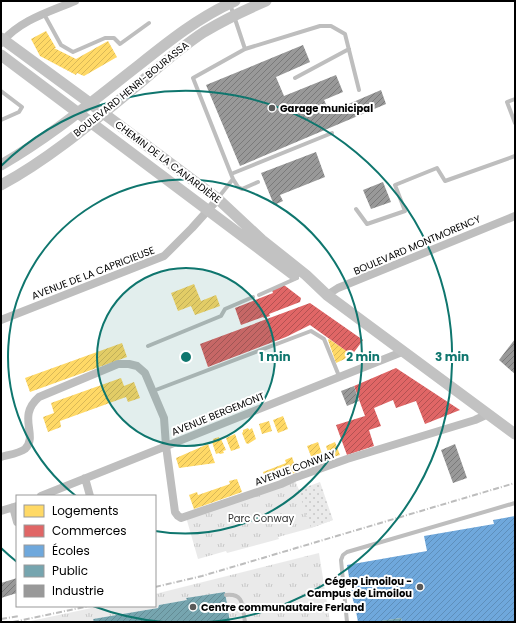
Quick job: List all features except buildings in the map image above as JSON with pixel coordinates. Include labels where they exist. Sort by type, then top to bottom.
[{"type":"main road","name":"BOULEVARD HENRI-BOURASSA","points":[[1,185],[35,164],[104,113],[188,44],[218,24],[244,10],[266,1]]},
{"type":"main road","name":"BOULEVARD HENRI-BOURASSA","points":[[1,165],[35,144],[78,113],[172,39],[204,17],[232,2]]},
{"type":"main road","name":"CHEMIN DE LA CANARDIÈRE","points":[[2,40],[104,113],[218,199],[262,240],[306,274],[327,295]]},
{"type":"main road","name":"CHEMIN DE LA CANARDIÈRE","points":[[1,55],[208,211],[298,277],[327,295],[402,352],[515,434]]},
{"type":"street","points":[[2,40],[32,19],[76,1]]},
{"type":"street","name":"AVENUE DE LA CAPRICIEUSE","points":[[1,320],[164,256],[218,199]]},
{"type":"street","name":"BOULEVARD MONTMORENCY","points":[[327,295],[346,285],[515,216]]},
{"type":"street","name":"AVENUE BERGEMONT","points":[[43,495],[402,352]]},
{"type":"street","points":[[1,457],[24,450],[29,443],[30,435],[27,418],[33,402],[39,397],[118,364],[137,366],[145,374],[164,418],[166,446]]},
{"type":"street","name":"AVENUE CONWAY","points":[[166,446],[175,512],[182,518],[281,484],[347,459],[475,420],[488,414]]},
{"type":"street","points":[[85,478],[90,495]]},
{"type":"street","points":[[1,511],[15,507]]},
{"type":"lane","points":[[232,2],[234,16],[245,49]]},
{"type":"lane","points":[[44,14],[61,45],[73,52],[105,38],[114,38],[120,44],[149,23]]},
{"type":"lane","points":[[258,182],[242,189],[238,187],[233,179],[192,78],[245,49],[320,26],[332,26],[345,34],[359,90]]},
{"type":"lane","points":[[295,78],[349,49]]},
{"type":"lane","points":[[1,91],[22,107],[19,112],[1,120]]},
{"type":"lane","points":[[515,99],[507,102],[515,123]]},
{"type":"lane","points":[[231,174],[332,133]]},
{"type":"lane","points":[[356,209],[367,224],[373,222],[405,211],[395,185],[437,168],[445,181],[515,156]]},
{"type":"lane","points":[[218,199],[233,179]]},
{"type":"lane","points":[[259,295],[298,277]]},
{"type":"lane","points":[[148,346],[221,316],[225,309],[253,297]]},
{"type":"lane","points":[[153,391],[311,331],[324,339],[339,376]]},
{"type":"lane","points":[[347,622],[342,560],[343,555],[347,552],[515,503]]},
{"type":"lane","points":[[226,595],[233,594],[239,597],[241,600],[245,622]]},
{"type":"green space","name":"Parc Conway","points":[[294,478],[299,490],[333,520],[278,537],[279,539],[198,559],[186,517]]},
{"type":"green space","points":[[320,482],[333,520],[311,528],[298,490]]},
{"type":"green space","points":[[319,553],[330,622],[230,622],[225,592],[187,598],[187,600],[159,605],[158,608],[93,619],[94,622],[26,622],[96,607],[156,607],[156,594]]},
{"type":"railway","points":[[156,587],[202,576],[515,483]]},
{"type":"railway","points":[[13,622],[84,607]]},
{"type":"railway","points":[[1,619],[19,616]]},
{"type":"place","name":"Garage municipal","points":[[272,108]]},
{"type":"place","name":"Cégep Limoilou - Campus de Limoilou","points":[[420,587]]},
{"type":"place","name":"Centre communautaire Ferland","points":[[193,607]]}]
